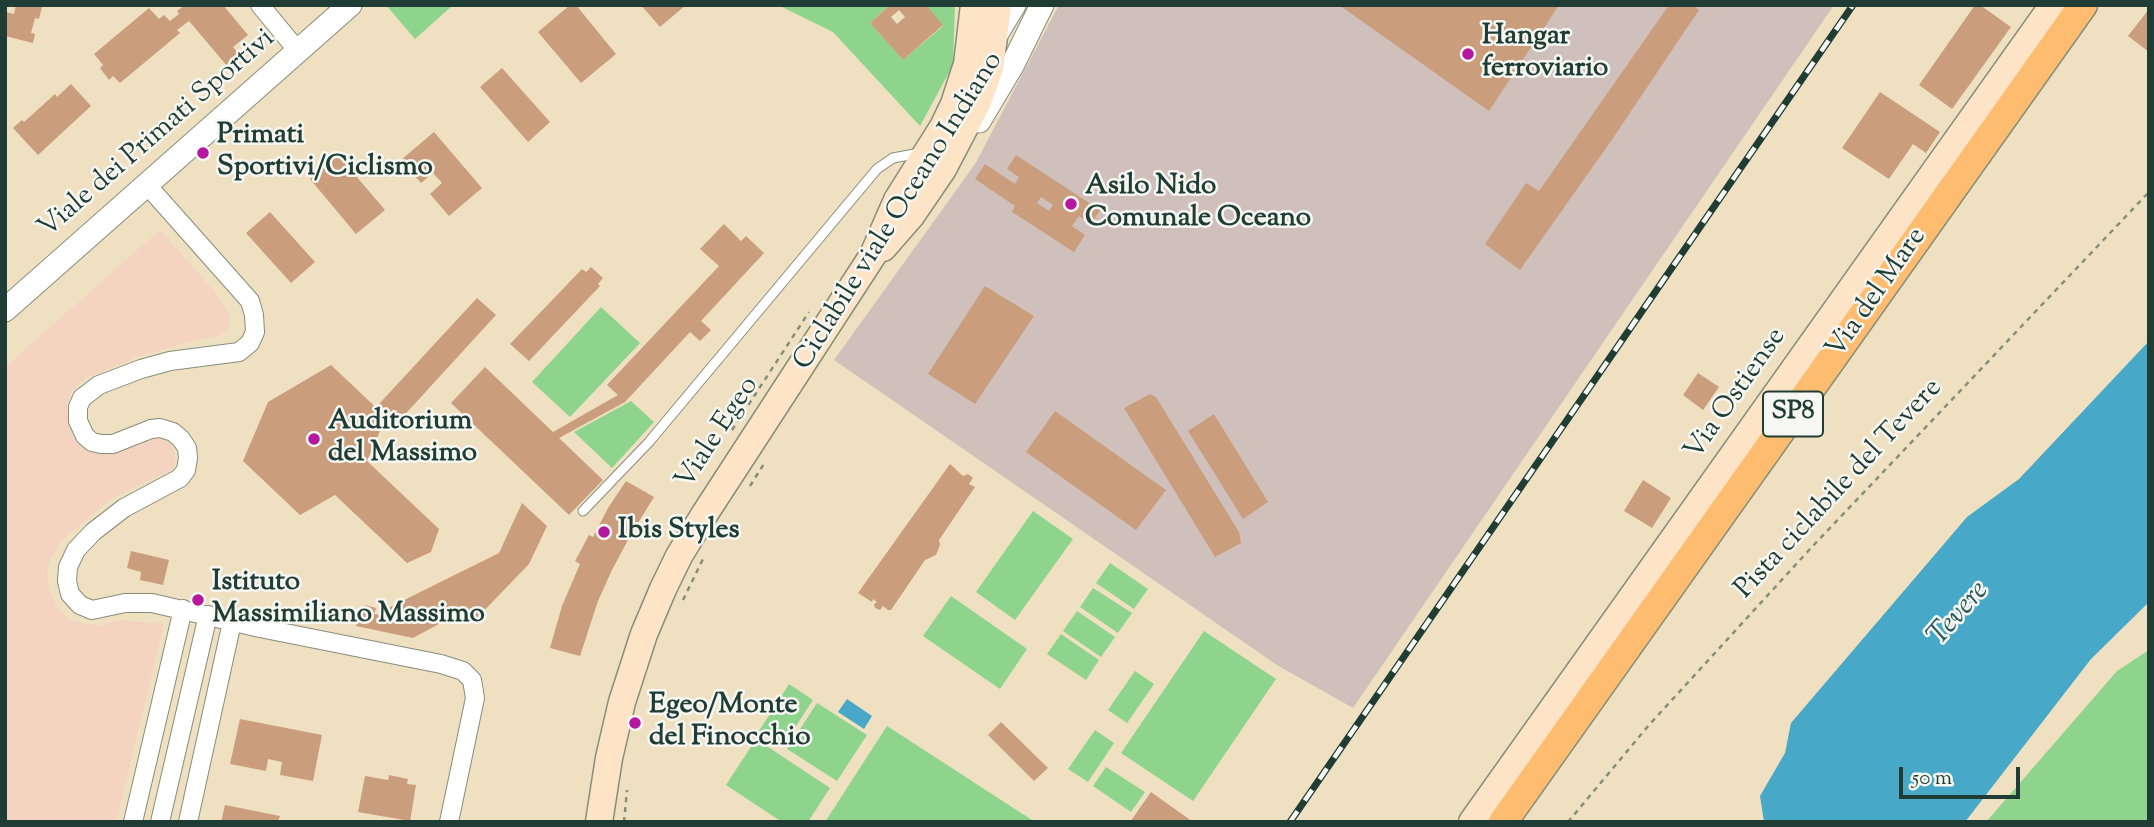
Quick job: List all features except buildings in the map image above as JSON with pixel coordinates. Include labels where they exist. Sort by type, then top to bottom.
[{"type":"main road","name":"Viale Egeo","points":[[938,156],[956,140],[986,83],[998,5]]},
{"type":"main road","name":"Via Ostiense","points":[[1472,822],[2053,5]]},
{"type":"main road","name":"Via del Mare","points":[[1503,822],[2083,5]]},
{"type":"main road","name":"Viale Egeo","points":[[599,822],[609,758],[622,702],[644,634],[672,570],[873,255],[904,225],[938,156],[970,52],[974,11]]},
{"type":"street","points":[[260,5],[298,51]]},
{"type":"street","name":"Viale dei Primati Sportivi","points":[[5,310],[350,5]]},
{"type":"street","points":[[1014,5],[995,36],[1006,37],[1014,34],[1039,11]]},
{"type":"street","name":"Viale Egeo","points":[[960,87],[995,36],[986,31],[974,11]]},
{"type":"street","points":[[938,156],[965,141],[1013,64],[1039,11]]},
{"type":"street","points":[[147,184],[250,301],[255,332],[250,343],[239,352],[170,361],[142,369],[99,385],[82,398],[78,407],[78,421],[88,439],[107,445],[151,429],[165,429],[181,439],[187,448],[188,462],[184,474],[175,483],[124,508],[87,538],[70,561],[67,581],[69,590],[75,601],[89,609],[134,602],[152,603],[441,664],[463,671],[471,680],[475,691],[473,713],[449,822]]},
{"type":"street","points":[[134,822],[183,609]]},
{"type":"street","points":[[160,822],[208,615]]},
{"type":"street","points":[[188,822],[232,622]]},
{"type":"street","points":[[159,710],[209,722]]},
{"type":"lane","points":[[583,511],[649,442],[877,169],[887,160],[899,156],[938,156]]},
{"type":"path","name":"Pista ciclabile del Tevere","points":[[1568,822],[1649,725],[1791,569],[2149,192]]},
{"type":"path","points":[[745,494],[767,460]]},
{"type":"path","points":[[680,605],[704,557]]},
{"type":"path","points":[[624,822],[627,787]]},
{"type":"shaded area","points":[[1059,5],[1834,5],[1353,708],[1277,665],[834,360],[975,164]]},
{"type":"shaded area","points":[[160,230],[213,290],[228,312],[230,324],[227,331],[219,336],[137,357],[85,378],[72,391],[67,404],[69,423],[73,436],[85,447],[103,453],[119,451],[152,439],[163,439],[172,444],[175,464],[161,475],[112,498],[60,542],[47,567],[49,588],[57,608],[70,620],[98,626],[122,620],[164,624],[116,822],[5,822],[5,367]]},
{"type":"green space","points":[[386,5],[453,5],[415,39]]},
{"type":"green space","points":[[778,5],[890,5],[870,23],[903,60],[943,26],[926,5],[955,5],[953,65],[920,126],[833,32]]},
{"type":"green space","points":[[601,307],[640,343],[570,417],[532,382]]},
{"type":"green space","points":[[631,401],[654,422],[612,468],[574,432]]},
{"type":"green space","points":[[1033,511],[1073,539],[1015,620],[976,592]]},
{"type":"green space","points":[[1110,563],[1148,589],[1134,609],[1096,583]]},
{"type":"green space","points":[[1093,588],[1132,613],[1118,633],[1080,607]]},
{"type":"green space","points":[[951,596],[1027,649],[1000,689],[923,636]]},
{"type":"green space","points":[[1077,611],[1115,637],[1101,657],[1063,631]]},
{"type":"green space","points":[[1204,631],[1276,679],[1193,801],[1121,753]]},
{"type":"green space","points":[[1061,634],[1099,660],[1086,680],[1047,654]]},
{"type":"green space","points":[[2149,650],[2149,822],[1986,822],[2117,671]]},
{"type":"green space","points":[[1135,671],[1154,684],[1127,723],[1108,710]]},
{"type":"green space","points":[[789,684],[813,700],[783,746],[759,731]]},
{"type":"green space","points":[[817,703],[867,735],[837,781],[787,749]]},
{"type":"green space","points":[[887,726],[1035,822],[825,822]]},
{"type":"green space","points":[[1095,730],[1114,743],[1088,782],[1068,769]]},
{"type":"green space","points":[[756,739],[830,788],[808,822],[782,822],[726,785]]},
{"type":"green space","points":[[1106,767],[1145,792],[1131,812],[1093,786]]},
{"type":"water","name":"Tevere","points":[[2149,341],[2149,602],[2091,659],[1965,822],[1764,822],[1760,796],[1785,753],[1791,723],[1967,517],[2019,479]]},
{"type":"water","points":[[847,699],[872,716],[864,729],[838,712]]},
{"type":"railway","points":[[1290,822],[1853,5]]},
{"type":"place","name":"Hangar ferroviario","points":[[1468,54]]},
{"type":"place","name":"Primati Sportivi/Ciclismo","points":[[203,153]]},
{"type":"place","name":"Asilo Nido Comunale Oceano","points":[[1071,204]]},
{"type":"place","name":"Auditorium del Massimo","points":[[314,439]]},
{"type":"place","name":"Ibis Styles","points":[[604,532]]},
{"type":"place","name":"Istituto Massimiliano Massimo","points":[[198,600]]},
{"type":"place","name":"Egeo/Monte del Finocchio","points":[[635,723]]}]
